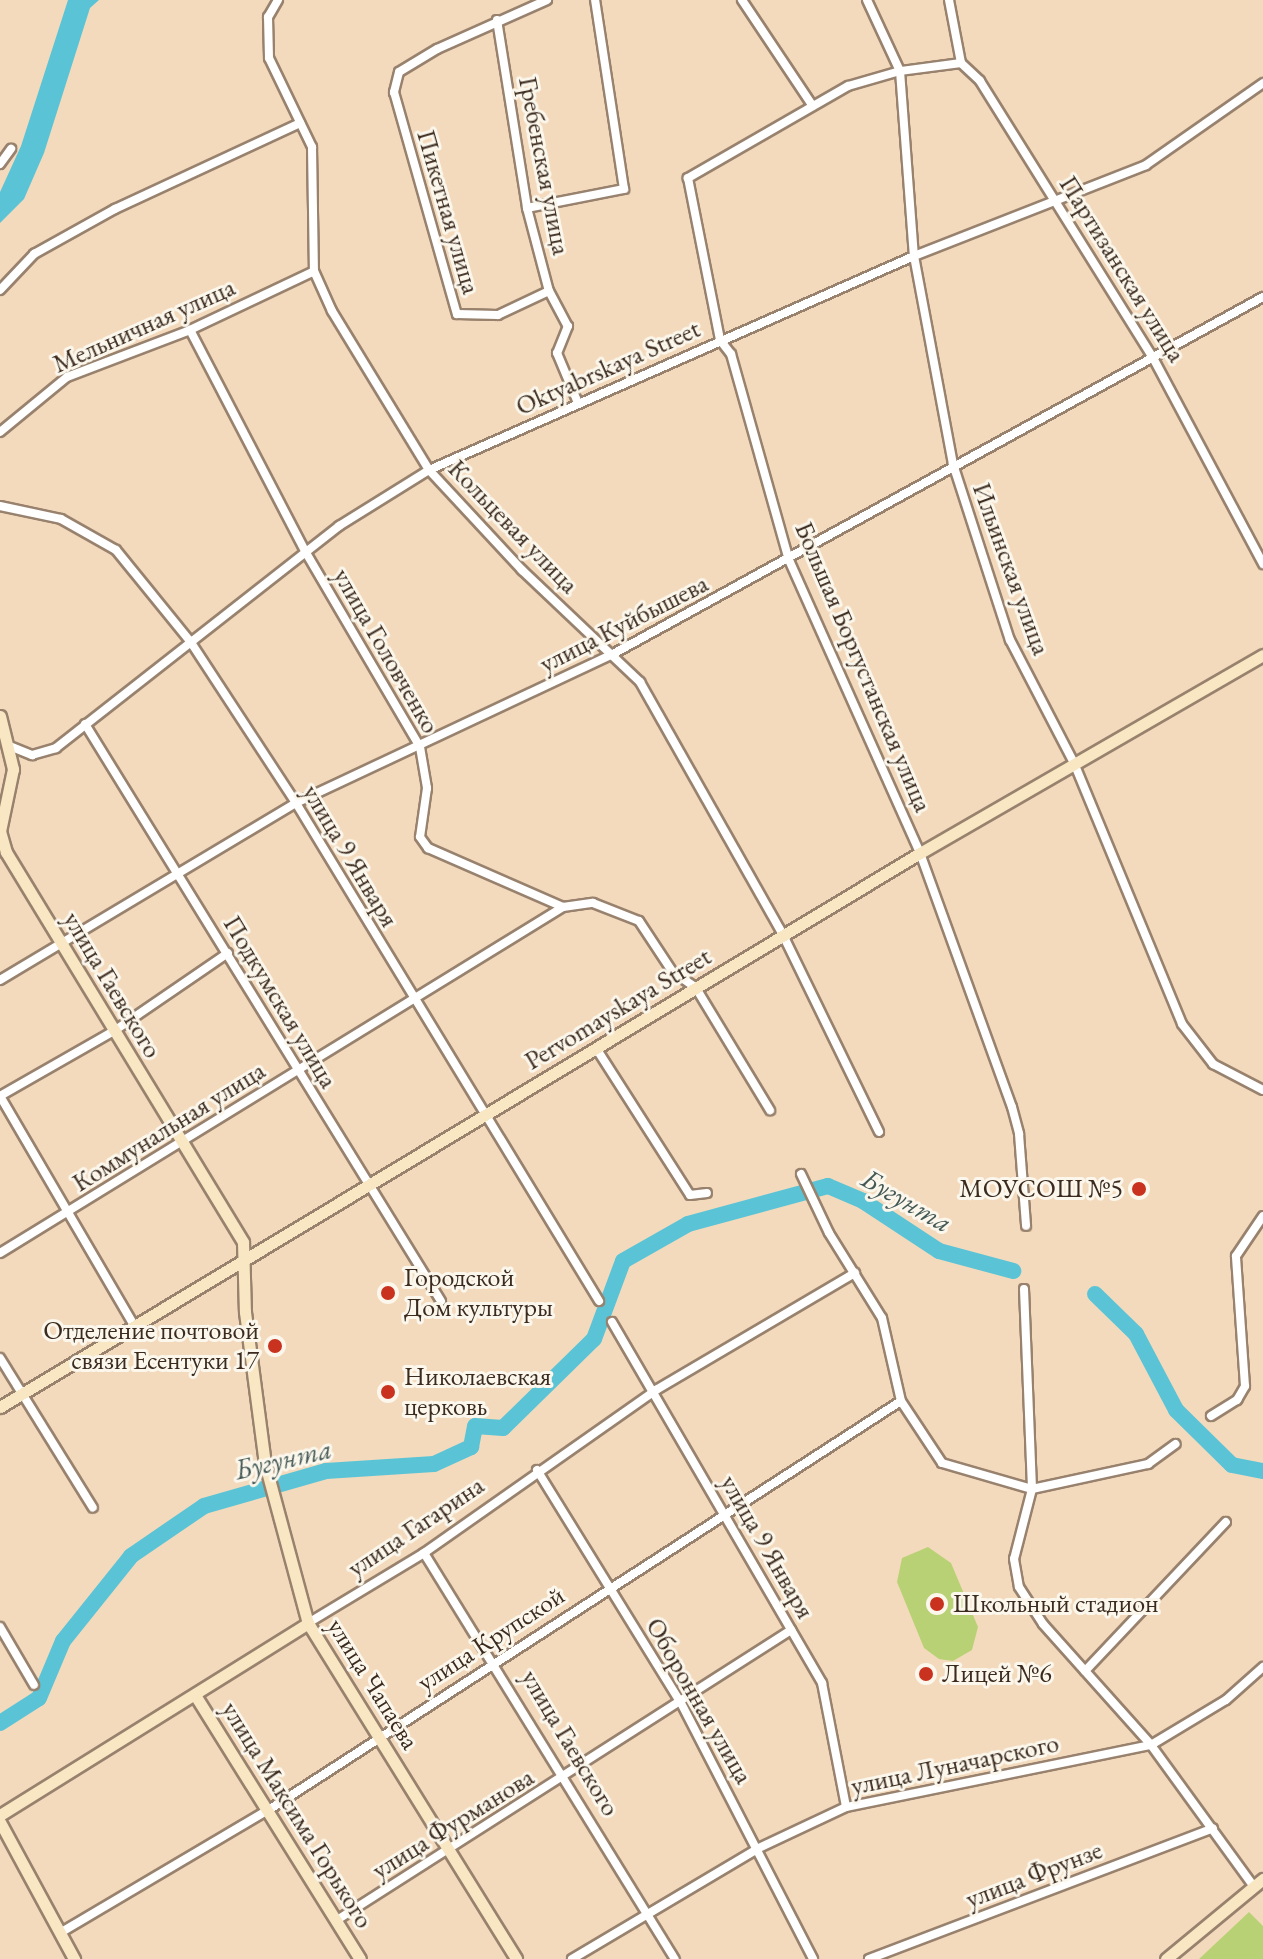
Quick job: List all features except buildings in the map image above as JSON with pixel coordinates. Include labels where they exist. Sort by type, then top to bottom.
[{"type":"main road","name":"Pervomayskaya Street","points":[[0,1407],[244,1263],[920,853],[1263,655]]},
{"type":"main road","name":"улица Гаевского","points":[[0,716],[12,747],[13,769],[0,831],[6,852],[238,1230],[244,1263]]},
{"type":"main road","name":"улица Чапаева","points":[[244,1263],[265,1464],[275,1511],[308,1623],[516,1959]]},
{"type":"main road","name":"улица Гагарина","points":[[0,1815],[308,1623]]},
{"type":"main road","name":"улица Максима Горького","points":[[195,1695],[270,1809],[360,1959]]},
{"type":"main road","points":[[0,1822],[74,1959]]},
{"type":"main road","points":[[1166,1959],[1260,1887]]},
{"type":"street","name":"Кольцевая улица","points":[[278,0],[268,17],[269,58],[312,147],[314,271],[369,377],[429,470],[522,570],[640,682],[783,935],[879,1132]]},
{"type":"street","points":[[497,20],[547,0]]},
{"type":"street","points":[[527,208],[624,189],[595,0]]},
{"type":"street","points":[[742,0],[812,105]]},
{"type":"street","name":"Ильинская улица","points":[[867,0],[900,71],[914,256],[953,464],[1010,640],[1074,763],[1182,1024],[1213,1064],[1263,1090]]},
{"type":"street","points":[[949,0],[961,63]]},
{"type":"street","name":"Пикетная улица","points":[[497,20],[399,72],[394,92],[457,314],[498,315],[549,291]]},
{"type":"street","name":"Гребенская улица","points":[[497,20],[527,208],[549,291],[568,326],[557,353],[578,403]]},
{"type":"street","name":"Большая Боргустанская улица","points":[[961,63],[900,71],[848,86],[688,178],[720,340],[731,354],[789,560],[920,853],[1012,1107],[1019,1134],[1026,1226]]},
{"type":"street","name":"Партизанская улица","points":[[961,63],[980,81],[1152,356],[1263,564]]},
{"type":"street","name":"Oktyabrskaya Street","points":[[12,747],[32,755],[56,748],[305,551],[375,500],[429,470],[914,256],[1054,198],[1146,165],[1263,83]]},
{"type":"street","points":[[0,290],[34,254],[102,216],[300,123]]},
{"type":"street","points":[[0,164],[11,149]]},
{"type":"street","name":"Мельничная улица","points":[[0,432],[67,377],[190,330],[314,271]]},
{"type":"street","name":"улица Куйбышева","points":[[0,980],[296,803],[613,654],[789,560],[953,464],[1263,297]]},
{"type":"street","name":"улица Головченко","points":[[190,330],[305,551],[420,747],[427,788],[420,837],[428,848],[563,907],[593,903],[639,921],[672,971],[696,988],[770,1110]]},
{"type":"street","name":"улица 9 Января","points":[[0,506],[61,519],[116,550],[190,641],[296,803],[482,1117],[599,1301]]},
{"type":"street","name":"Подкумская улица","points":[[85,724],[228,953],[368,1188],[441,1301]]},
{"type":"street","name":"Коммунальная улица","points":[[0,1253],[563,907]]},
{"type":"street","points":[[135,1327],[0,1096],[114,1031],[228,953]]},
{"type":"street","points":[[596,1048],[690,1195],[707,1193]]},
{"type":"street","points":[[801,1174],[882,1318],[901,1401],[942,1463],[1032,1489],[1148,1464],[1176,1444]]},
{"type":"street","points":[[1211,1416],[1237,1400],[1245,1386],[1236,1256],[1263,1216]]},
{"type":"street","name":"улица Гагарина","points":[[308,1623],[424,1553],[537,1470],[656,1390],[855,1273]]},
{"type":"street","points":[[1024,1289],[1032,1489],[1014,1559],[1019,1587],[1043,1624],[1151,1745],[1260,1887]]},
{"type":"street","name":"улица 9 Января","points":[[612,1322],[656,1390],[723,1514],[822,1683],[846,1807]]},
{"type":"street","points":[[0,1358],[93,1508]]},
{"type":"street","name":"улица Крупской","points":[[60,1933],[270,1809],[378,1735],[901,1401]]},
{"type":"street","name":"Оборонная улица","points":[[537,1470],[681,1703],[759,1848],[813,1959]]},
{"type":"street","points":[[1085,1671],[1226,1522]]},
{"type":"street","name":"улица Гаевского","points":[[424,1553],[494,1661],[675,1959]]},
{"type":"street","points":[[0,1627],[34,1685]]},
{"type":"street","name":"улица Фурманова","points":[[337,1920],[791,1630]]},
{"type":"street","name":"улица Луначарского","points":[[572,1959],[759,1848],[846,1807],[1151,1745],[1226,1700],[1263,1667]]},
{"type":"street","name":"улица Фрунзе","points":[[869,1959],[1213,1828]]},
{"type":"green space","name":"Школьный стадион","points":[[928,1547],[951,1563],[978,1627],[972,1650],[953,1661],[939,1659],[924,1648],[897,1582],[902,1558]]},
{"type":"green space","points":[[1249,1912],[1263,1926],[1263,1959],[1199,1959]]},
{"type":"water","points":[[68,0],[99,0],[90,8],[44,153],[24,199],[0,223],[0,192],[21,146]]},
{"type":"waterway","name":"Бугунта","points":[[0,1723],[39,1698],[63,1641],[131,1556],[204,1506],[326,1471],[434,1464],[471,1447],[475,1426],[503,1428],[594,1339],[623,1261],[688,1224],[828,1186],[863,1201],[939,1251],[1013,1271]]},
{"type":"waterway","name":"Бугунта","points":[[1095,1294],[1136,1334],[1176,1410],[1232,1465],[1263,1471]]},
{"type":"place","name":"МОУСОШ №5","points":[[1139,1189]]},
{"type":"place","name":"Городской Дом культуры","points":[[388,1293]]},
{"type":"place","name":"Отделение почтовой связи Есентуки 17","points":[[275,1346]]},
{"type":"place","name":"Николаевская церковь","points":[[388,1392]]},
{"type":"place","name":"Школьный стадион","points":[[937,1604]]},
{"type":"place","name":"Лицей №6","points":[[926,1674]]}]
